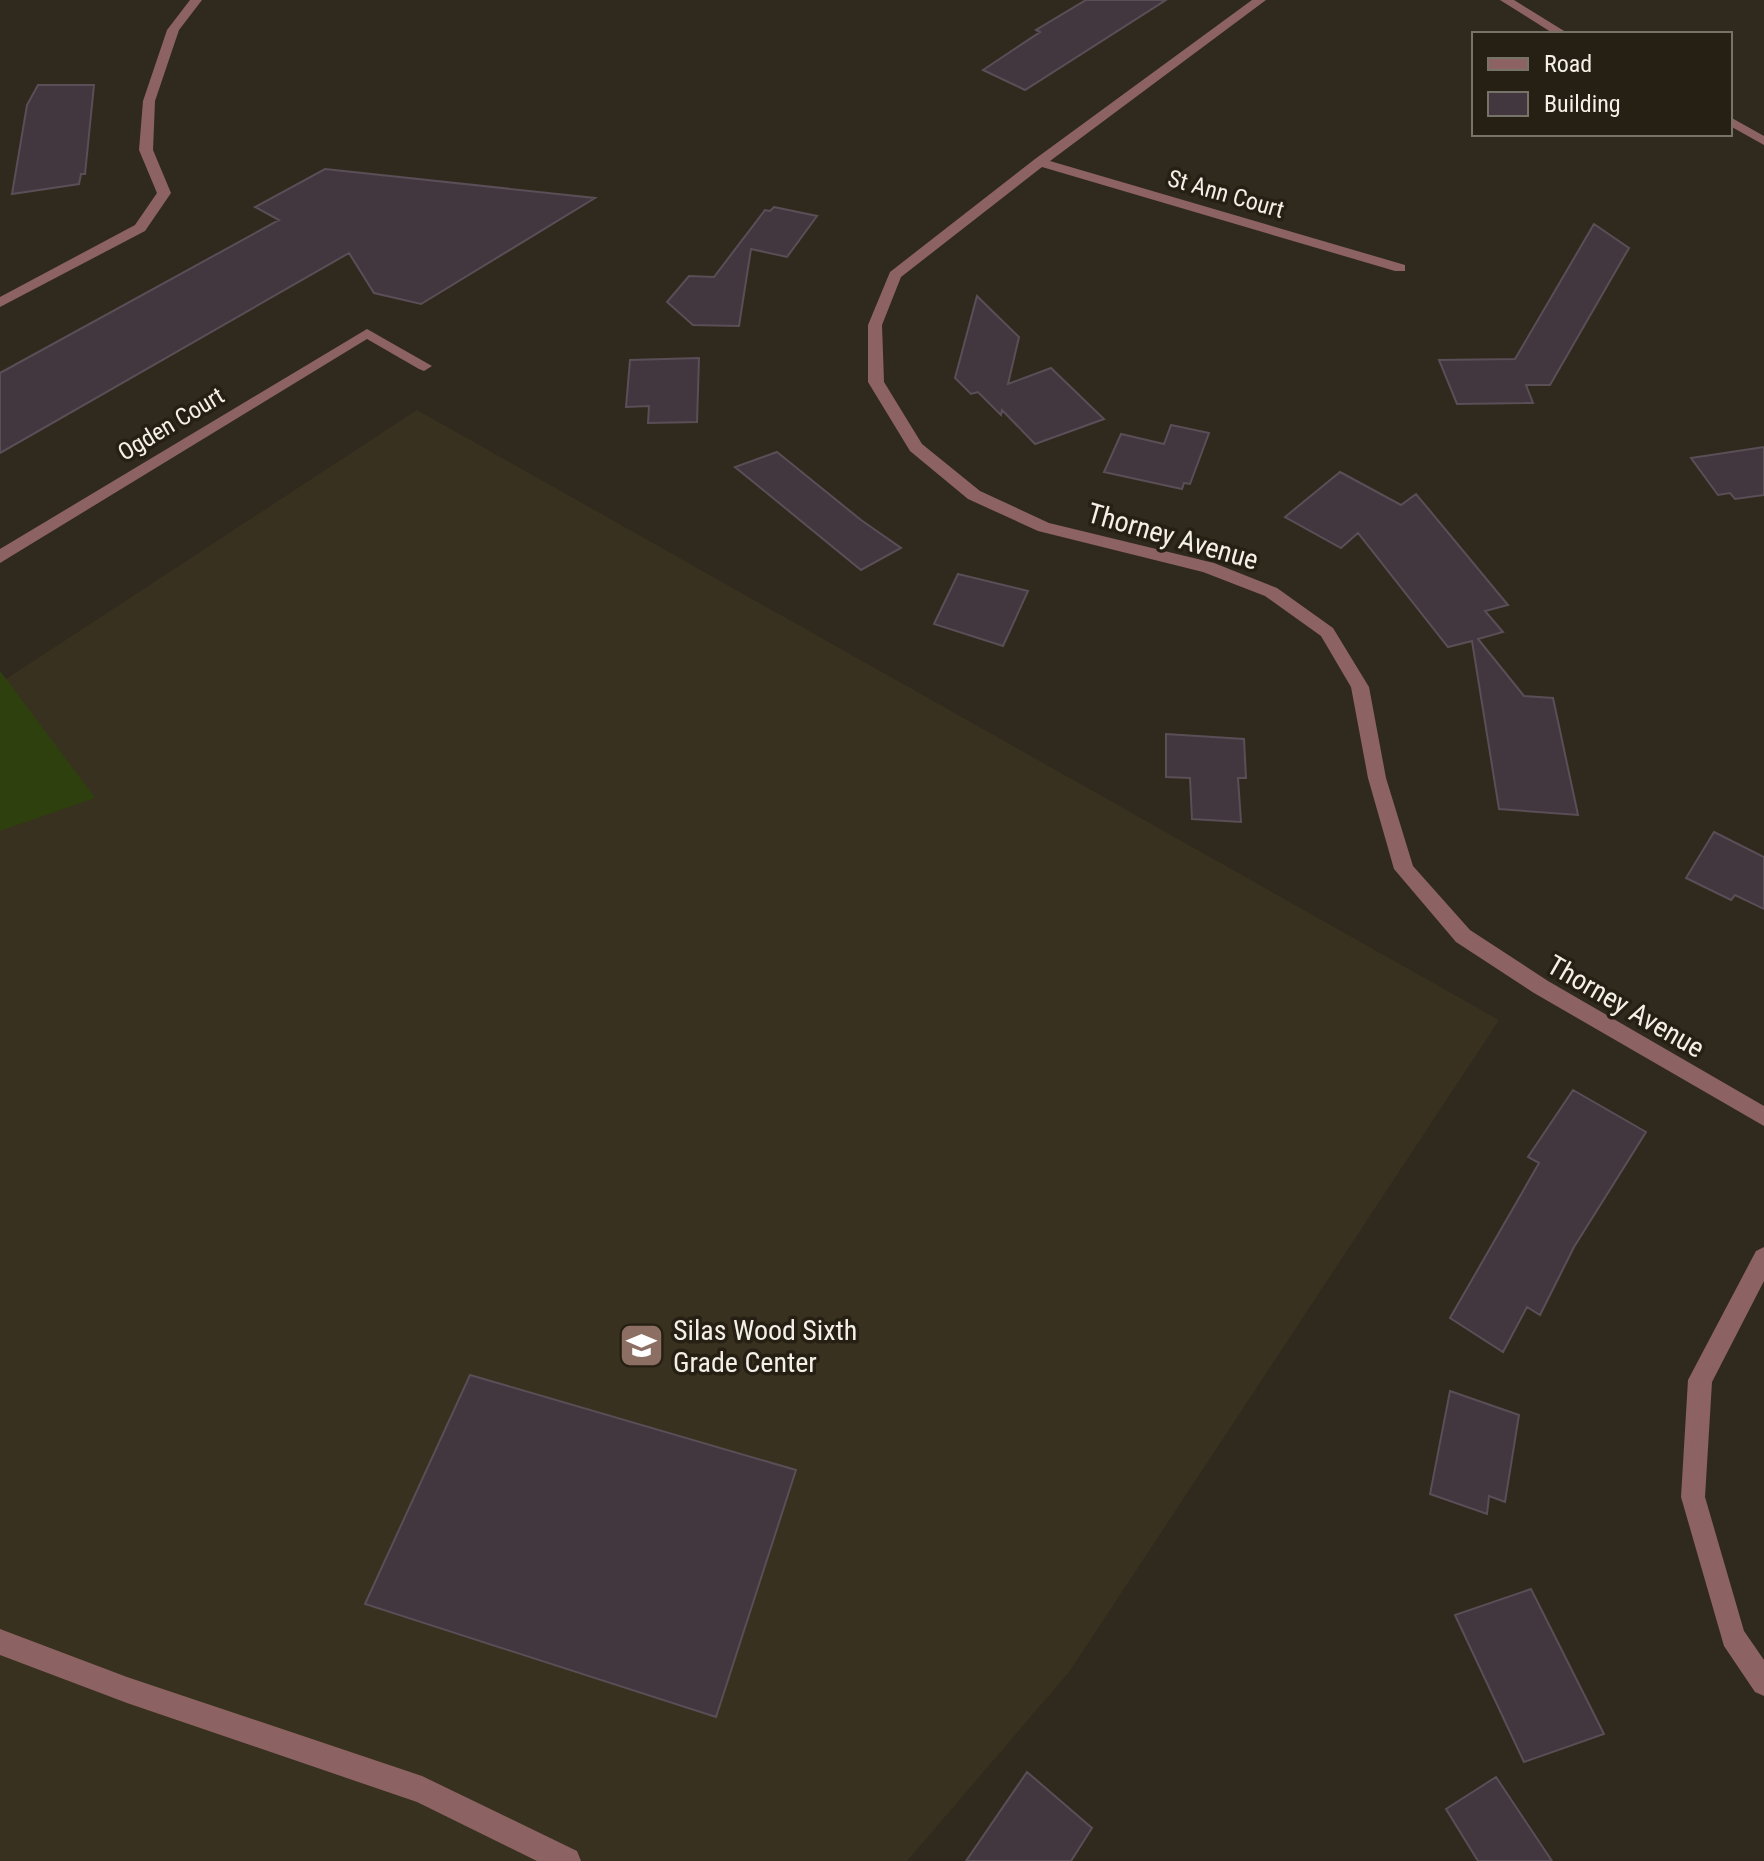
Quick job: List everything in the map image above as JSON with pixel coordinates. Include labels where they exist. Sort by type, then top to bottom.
[{"type":"street","points":[[0,303],[140,228],[164,193],[146,150],[149,101],[173,30],[196,0]]},
{"type":"street","name":"Thorney Avenue","points":[[1260,0],[1040,162],[895,275],[875,325],[876,382],[916,447],[974,495],[1044,527],[1208,567],[1271,592],[1327,632],[1360,687],[1377,778],[1404,869],[1463,936],[1541,987],[1764,1117]]},
{"type":"street","points":[[1506,0],[1560,32]]},
{"type":"street","points":[[1732,122],[1764,141]]},
{"type":"street","name":"St Ann Court","points":[[1040,162],[1400,268]]},
{"type":"street","name":"Ogden Court","points":[[0,557],[367,333],[424,366]]},
{"type":"street","points":[[1764,1258],[1700,1380],[1693,1497],[1733,1637],[1764,1683]]},
{"type":"street","points":[[0,1642],[127,1690],[422,1790],[567,1861]]},
{"type":"shaded area","name":"Silas Wood Sixth Grade Center","points":[[417,410],[1499,1020],[1069,1672],[907,1861],[0,1861],[0,683]]},
{"type":"green space","points":[[0,671],[95,798],[0,831]]},
{"type":"building","points":[[1086,0],[1166,0],[1025,90],[983,70],[1040,32],[1036,30]]},
{"type":"building","points":[[38,85],[94,85],[85,174],[81,174],[79,184],[12,194],[27,105]]},
{"type":"building","points":[[325,169],[595,198],[421,304],[374,293],[349,253],[0,453],[0,373],[279,220],[255,207]]},
{"type":"building","points":[[774,207],[817,216],[787,257],[751,249],[739,326],[693,325],[667,302],[689,276],[714,277],[765,210],[770,211]]},
{"type":"building","points":[[1594,224],[1629,248],[1550,385],[1526,385],[1533,403],[1457,404],[1439,360],[1515,359]]},
{"type":"building","points":[[977,296],[1019,337],[1008,384],[1051,368],[1104,419],[1035,444],[1002,410],[1001,415],[978,392],[971,394],[955,378]]},
{"type":"building","points":[[699,358],[697,422],[648,423],[649,406],[626,407],[630,360]]},
{"type":"building","points":[[1171,425],[1209,433],[1190,484],[1184,483],[1182,489],[1104,472],[1121,434],[1164,444]]},
{"type":"building","points":[[1764,447],[1764,495],[1735,499],[1730,493],[1718,495],[1691,458]]},
{"type":"building","points":[[777,452],[901,548],[861,570],[735,467]]},
{"type":"building","points":[[1340,472],[1401,505],[1416,494],[1508,605],[1485,611],[1503,632],[1478,639],[1524,696],[1553,698],[1578,815],[1499,809],[1472,641],[1448,647],[1358,533],[1341,548],[1285,517]]},
{"type":"building","points":[[958,574],[1028,591],[1003,646],[934,624]]},
{"type":"building","points":[[1166,734],[1244,739],[1246,778],[1238,778],[1241,822],[1192,819],[1190,778],[1166,777]]},
{"type":"building","points":[[1714,832],[1764,857],[1764,909],[1735,895],[1731,900],[1686,878]]},
{"type":"building","points":[[1573,1090],[1646,1132],[1574,1247],[1540,1315],[1527,1307],[1503,1352],[1450,1318],[1539,1163],[1528,1157]]},
{"type":"building","points":[[470,1375],[796,1470],[716,1717],[365,1604]]},
{"type":"building","points":[[1450,1391],[1519,1415],[1505,1502],[1489,1496],[1487,1514],[1430,1494]]},
{"type":"building","points":[[1531,1589],[1604,1734],[1524,1762],[1455,1615]]},
{"type":"building","points":[[1027,1772],[1092,1828],[1071,1861],[966,1861]]},
{"type":"building","points":[[1496,1777],[1552,1861],[1478,1861],[1446,1809]]},
{"type":"place","name":"Silas Wood Sixth Grade Center","points":[[642,1346]]}]
